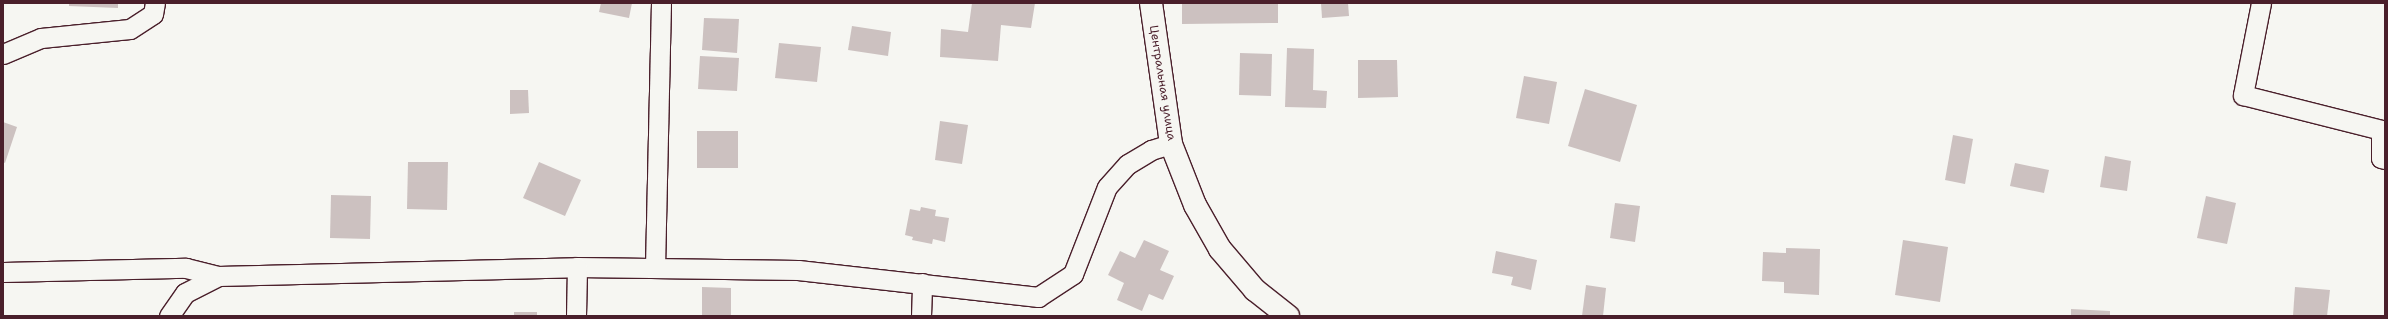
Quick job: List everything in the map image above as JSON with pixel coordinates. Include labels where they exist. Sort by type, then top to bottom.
[{"type":"street","points":[[3,54],[41,38],[130,29],[153,14],[156,3]]},
{"type":"street","points":[[655,267],[661,3]]},
{"type":"street","name":"Центральная улица","points":[[1151,3],[1171,144],[1195,205],[1220,249],[1256,290],[1288,316]]},
{"type":"street","points":[[2261,3],[2243,95],[2381,130],[2381,158],[2385,159]]},
{"type":"street","points":[[3,272],[186,268],[218,276],[655,267],[798,270],[1038,297],[1073,274],[1107,187],[1128,164],[1151,150],[1171,144]]},
{"type":"street","points":[[576,316],[577,268]]},
{"type":"street","points":[[169,316],[185,293],[218,276]]},
{"type":"street","points":[[921,316],[922,283]]},
{"type":"building","points":[[69,3],[118,3],[118,8],[69,6]]},
{"type":"building","points":[[601,3],[632,3],[629,18],[599,12]]},
{"type":"building","points":[[972,3],[1035,3],[1031,28],[1001,25],[998,61],[940,57],[941,29],[968,32]]},
{"type":"building","points":[[1278,3],[1278,23],[1182,24],[1182,4]]},
{"type":"building","points":[[1321,3],[1348,3],[1349,16],[1322,18]]},
{"type":"building","points":[[704,18],[739,19],[737,53],[702,50]]},
{"type":"building","points":[[852,26],[891,32],[888,56],[848,50]]},
{"type":"building","points":[[779,43],[821,47],[817,82],[775,78]]},
{"type":"building","points":[[1287,48],[1314,49],[1313,90],[1327,91],[1326,108],[1285,107]]},
{"type":"building","points":[[1240,53],[1272,54],[1271,96],[1239,95]]},
{"type":"building","points":[[700,56],[739,58],[737,91],[698,89]]},
{"type":"building","points":[[1358,60],[1397,60],[1398,97],[1358,98]]},
{"type":"building","points":[[1524,76],[1557,82],[1549,124],[1516,118]]},
{"type":"building","points":[[1585,89],[1637,105],[1620,162],[1568,146]]},
{"type":"building","points":[[510,90],[528,90],[529,113],[510,114]]},
{"type":"building","points":[[940,121],[968,125],[962,164],[935,160]]},
{"type":"building","points":[[3,122],[17,127],[5,163],[3,162]]},
{"type":"building","points":[[697,131],[738,131],[738,168],[697,168]]},
{"type":"building","points":[[1953,135],[1973,139],[1965,184],[1945,180]]},
{"type":"building","points":[[2105,156],[2131,161],[2127,191],[2100,187]]},
{"type":"building","points":[[408,162],[448,162],[447,210],[407,209]]},
{"type":"building","points":[[539,162],[581,180],[565,216],[523,198]]},
{"type":"building","points":[[2015,163],[2049,170],[2044,193],[2010,186]]},
{"type":"building","points":[[331,195],[371,196],[370,239],[330,238]]},
{"type":"building","points":[[2206,196],[2236,203],[2227,244],[2197,238]]},
{"type":"building","points":[[1615,203],[1640,206],[1635,242],[1610,238]]},
{"type":"building","points":[[921,207],[936,210],[935,216],[949,218],[945,242],[933,239],[932,244],[912,240],[913,237],[905,235],[910,209],[920,211]]},
{"type":"building","points":[[1144,240],[1169,251],[1160,270],[1174,276],[1163,300],[1149,294],[1142,311],[1117,300],[1124,283],[1108,275],[1120,251],[1135,258]]},
{"type":"building","points":[[1903,240],[1948,247],[1940,302],[1895,295]]},
{"type":"building","points":[[1786,248],[1820,249],[1819,295],[1784,293],[1784,282],[1762,281],[1763,252],[1786,253]]},
{"type":"building","points":[[1496,251],[1537,260],[1531,290],[1511,285],[1513,277],[1492,273]]},
{"type":"building","points":[[1586,285],[1606,288],[1603,316],[1582,316]]},
{"type":"building","points":[[702,287],[731,288],[731,316],[702,316]]},
{"type":"building","points":[[2295,287],[2330,290],[2327,316],[2293,316]]},
{"type":"building","points":[[2071,309],[2110,311],[2110,316],[2071,316]]},
{"type":"building","points":[[514,312],[537,312],[537,316],[514,316]]}]
